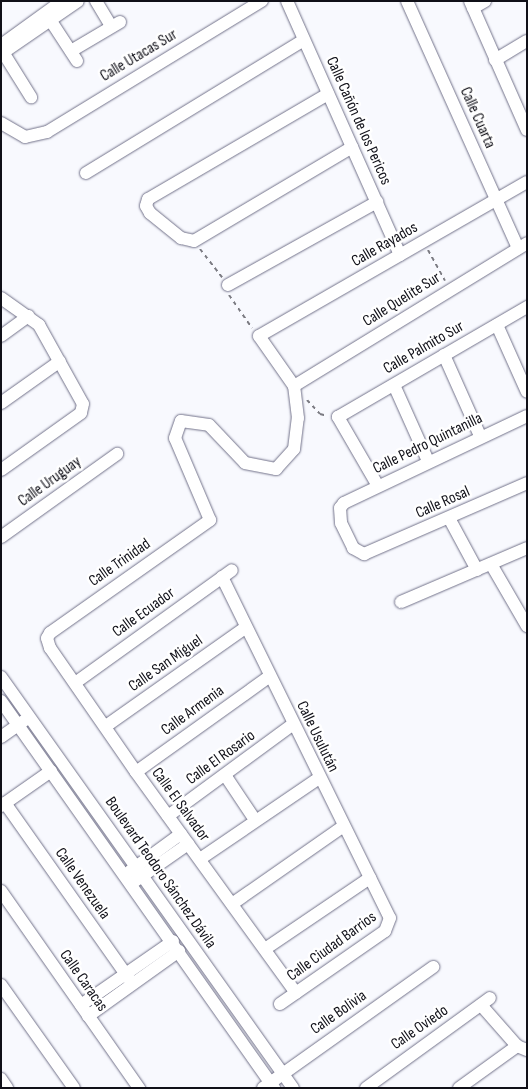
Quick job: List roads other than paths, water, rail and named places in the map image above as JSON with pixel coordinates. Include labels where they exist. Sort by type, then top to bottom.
[{"type":"street","points":[[49,17],[62,1]]},
{"type":"street","points":[[31,97],[2,51],[49,17],[78,1]]},
{"type":"street","points":[[49,17],[74,56],[116,24],[96,1]]},
{"type":"street","name":"Calle Utacas Sur","points":[[1,123],[14,134],[33,137],[262,1]]},
{"type":"street","name":"Calle Cañón de los Pericos","points":[[287,1],[400,255]]},
{"type":"street","name":"Calle Cuarta","points":[[407,1],[496,201],[522,246]]},
{"type":"street","points":[[485,1],[472,5],[495,60],[523,113],[527,130]]},
{"type":"street","points":[[86,173],[304,40]]},
{"type":"street","points":[[495,60],[527,41]]},
{"type":"street","points":[[328,94],[148,199],[146,206],[150,213],[181,238],[194,242],[352,147]]},
{"type":"street","name":"Calle Rayados","points":[[294,386],[259,336],[527,182]]},
{"type":"street","points":[[228,285],[377,202]]},
{"type":"street","name":"Calle Quelite Sur","points":[[294,386],[449,289],[522,246]]},
{"type":"street","points":[[1,298],[29,316],[39,325],[81,400],[81,413],[1,470]]},
{"type":"street","name":"Calle Palmito Sur","points":[[378,486],[338,417],[527,307]]},
{"type":"street","points":[[1,336],[29,316]]},
{"type":"street","points":[[497,325],[527,392]]},
{"type":"street","points":[[444,355],[480,436]]},
{"type":"street","points":[[1,402],[60,361]]},
{"type":"street","points":[[394,385],[428,461]]},
{"type":"street","name":"Calle Trinidad","points":[[50,633],[210,520],[175,438],[181,421],[209,425],[245,463],[276,469],[294,449],[298,418],[294,386]]},
{"type":"street","name":"Calle Pedro Quintanilla","points":[[372,551],[364,554],[353,548],[341,523],[340,508],[344,503],[480,436],[527,416]]},
{"type":"street","name":"Calle Uruguay","points":[[1,536],[117,454]]},
{"type":"street","name":"Calle Rosal","points":[[372,551],[527,483]]},
{"type":"street","points":[[449,518],[477,570]]},
{"type":"street","points":[[401,602],[527,548]]},
{"type":"street","points":[[491,564],[525,620]]},
{"type":"street","name":"Calle Usulután","points":[[227,574],[245,628],[270,676],[292,725],[387,910]]},
{"type":"street","name":"Calle Ecuador","points":[[75,683],[227,574]]},
{"type":"street","name":"Calle San Miguel","points":[[106,726],[245,628]]},
{"type":"street","name":"Calle El Salvador","points":[[50,633],[48,644],[136,772],[296,994]]},
{"type":"street","name":"Calle Armenia","points":[[136,772],[270,676]]},
{"type":"street","name":"Boulevard Teodoro Sánchez Dávila","points":[[1,677],[30,717],[176,946],[269,1086]]},
{"type":"street","name":"Boulevard Teodoro Sánchez Dávila","points":[[1,701],[51,771],[293,1088]]},
{"type":"street","points":[[1,737],[30,717]]},
{"type":"street","name":"Calle El Rosario","points":[[168,816],[292,725]]},
{"type":"street","points":[[3,805],[51,771]]},
{"type":"street","points":[[226,775],[255,820]]},
{"type":"street","points":[[200,859],[319,778]]},
{"type":"street","name":"Calle Venezuela","points":[[3,805],[129,978]]},
{"type":"street","points":[[232,904],[344,826]]},
{"type":"street","points":[[133,876],[184,839]]},
{"type":"street","points":[[265,949],[370,878]]},
{"type":"street","name":"Calle Caracas","points":[[1,891],[139,1088]]},
{"type":"street","name":"Calle Ciudad Barrios","points":[[280,1004],[385,931],[391,923],[387,910]]},
{"type":"street","points":[[84,1011],[176,946]]},
{"type":"street","name":"Calle Bolivia","points":[[269,1086],[282,1072],[433,967]]},
{"type":"street","points":[[1,985],[74,1088]]},
{"type":"street","name":"Calle Oviedo","points":[[367,1086],[485,1001],[522,1048]]},
{"type":"street","points":[[459,1088],[522,1048]]},
{"type":"street","points":[[1,1079],[7,1088]]}]
